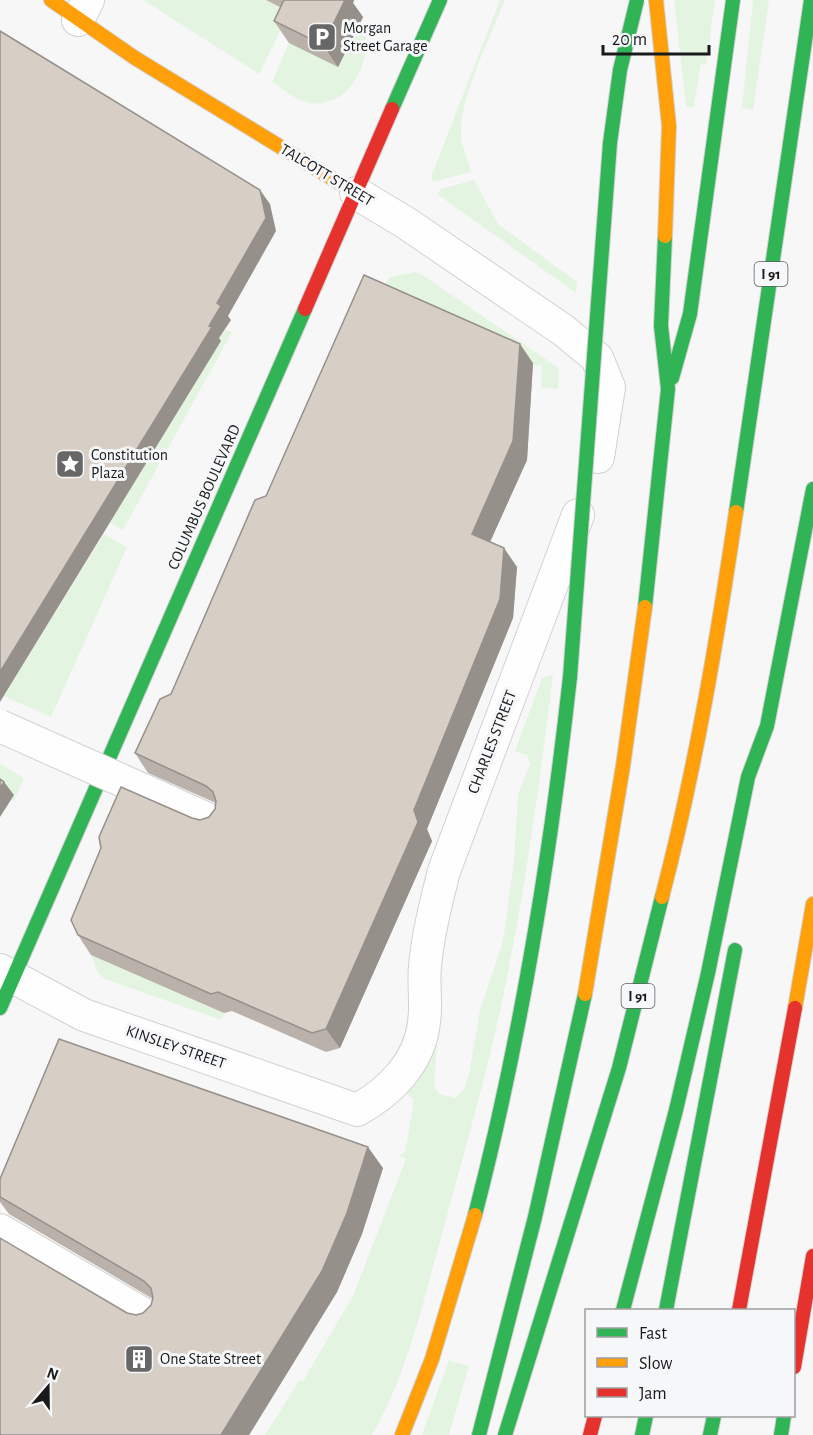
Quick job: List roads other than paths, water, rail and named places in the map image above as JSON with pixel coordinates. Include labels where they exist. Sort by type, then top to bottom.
[{"type":"main road","name":"TALCOTT STREET","points":[[51,0],[83,10],[135,58],[356,193]]},
{"type":"main road","name":"COLUMBUS BOULEVARD","points":[[0,1008],[7,974],[440,0]]},
{"type":"main road","points":[[402,1435],[426,1374],[463,1260],[517,1046],[538,933],[570,677],[610,143],[620,70],[637,0]]},
{"type":"main road","points":[[479,1435],[535,1217],[585,996],[623,766],[653,534],[668,388],[661,326],[669,126],[656,0]]},
{"type":"main road","points":[[668,388],[690,314],[733,0]]},
{"type":"main road","name":"I 91","points":[[505,1435],[619,1068],[648,959],[701,723],[732,547],[811,0]]},
{"type":"main road","points":[[624,1309],[679,1098],[748,777],[767,726],[813,489]]},
{"type":"main road","points":[[767,726],[769,761]]},
{"type":"main road","points":[[739,1309],[771,1147],[813,904]]},
{"type":"main road","points":[[666,1309],[738,935]]},
{"type":"main road","points":[[795,1361],[813,1256]]},
{"type":"main road","points":[[590,1435],[595,1417]]},
{"type":"main road","points":[[642,1435],[646,1417]]},
{"type":"main road","points":[[710,1435],[714,1417]]},
{"type":"main road","points":[[780,1435],[784,1417]]},
{"type":"street","name":"TALCOTT STREET","points":[[356,193],[406,223],[563,330],[597,358]]},
{"type":"street","name":"CHARLES STREET","points":[[357,1110],[378,1099],[395,1083],[411,1061],[419,1043],[424,1023],[424,971],[429,930],[444,871],[597,462],[609,387],[597,358]]},
{"type":"street","points":[[0,726],[212,821]]},
{"type":"street","name":"KINSLEY STREET","points":[[7,974],[84,1015],[357,1110]]},
{"type":"street","points":[[1,1231],[150,1318]]},
{"type":"place","name":"Morgan Street Garage","points":[[322,37]]},
{"type":"place","name":"Constitution Plaza","points":[[70,464]]},
{"type":"place","name":"One State Street","points":[[139,1359]]}]
